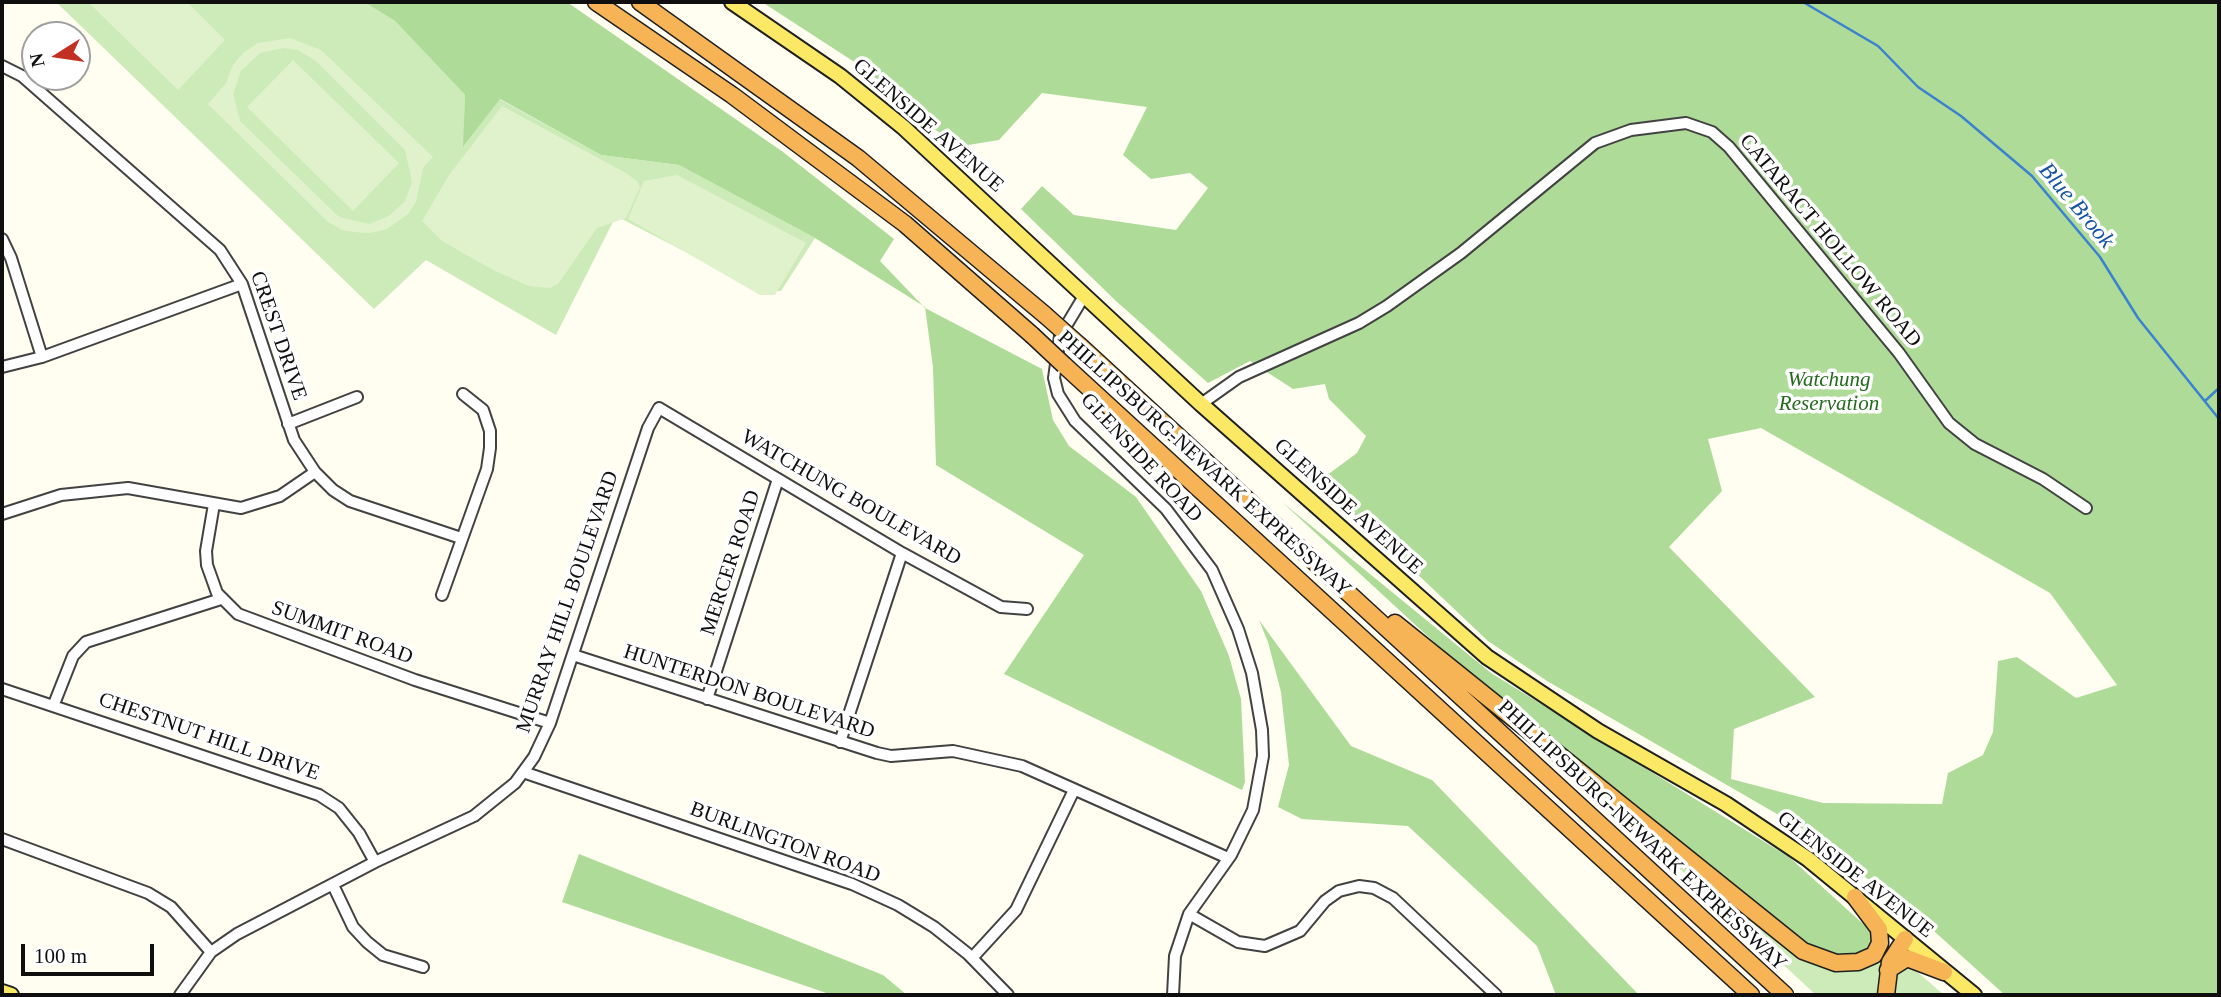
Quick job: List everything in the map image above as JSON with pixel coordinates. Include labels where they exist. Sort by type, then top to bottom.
[{"type":"highway","name":"PHILLIPSBURG-NEWARK EXPRESSWAY","points":[[596,2],[732,95],[905,224],[1032,335],[1751,995]]},
{"type":"highway","name":"PHILLIPSBURG-NEWARK EXPRESSWAY","points":[[640,2],[858,158],[1045,315],[1309,555],[1784,995]]},
{"type":"highway","points":[[1309,555],[1534,733],[1781,935],[1827,962],[1847,964],[1874,955],[1902,936]]},
{"type":"highway","points":[[1855,897],[1879,929],[1880,943],[1874,955]]},
{"type":"highway","points":[[1886,995],[1888,970],[1902,936]]},
{"type":"highway","points":[[1888,970],[1907,958],[1944,972]]},
{"type":"main road","name":"GLENSIDE AVENUE","points":[[732,2],[840,76],[903,127],[1201,404],[1487,657],[1598,731],[1726,804],[1808,859],[1974,995]]},
{"type":"main road","points":[[2,992],[11,995]]},
{"type":"street","name":"CREST DRIVE","points":[[2,66],[22,76],[220,250],[242,284],[288,424],[301,453],[315,472],[333,490],[350,501],[461,538]]},
{"type":"street","name":"CATARACT HOLLOW ROAD","points":[[1201,404],[1239,377],[1359,323],[1387,306],[1461,253],[1595,143],[1631,130],[1686,123],[1712,132],[1729,147],[1899,353],[1949,423],[1975,444],[2043,479],[2086,508]]},
{"type":"street","points":[[2,239],[12,258],[42,357]]},
{"type":"street","points":[[2,367],[42,357],[242,284]]},
{"type":"street","name":"GLENSIDE ROAD","points":[[1084,296],[1060,336],[1054,378],[1058,394],[1075,421],[1147,488],[1193,542],[1226,598],[1252,673],[1262,730],[1260,786],[1244,834],[1189,914],[1175,956],[1173,995]]},
{"type":"street","points":[[442,594],[487,469],[490,431],[483,410],[463,394]]},
{"type":"street","points":[[288,424],[358,397]]},
{"type":"street","name":"WATCHUNG BOULEVARD","points":[[659,408],[902,553],[1001,607],[1027,609]]},
{"type":"street","name":"MURRAY HILL BOULEVARD","points":[[180,995],[211,952],[257,923],[375,862],[474,816],[494,802],[523,772],[550,723],[648,428],[659,408]]},
{"type":"street","points":[[2,514],[61,495],[128,488],[241,508],[280,496],[315,472]]},
{"type":"street","name":"MERCER ROAD","points":[[707,699],[778,479]]},
{"type":"street","points":[[54,704],[73,656],[86,642],[221,599],[211,580],[206,558],[214,504]]},
{"type":"street","points":[[840,742],[902,553]]},
{"type":"street","name":"SUMMIT ROAD","points":[[221,599],[251,620],[415,680],[550,723]]},
{"type":"street","name":"HUNTERDON BOULEVARD","points":[[573,655],[891,756],[953,751],[1022,766],[1228,858]]},
{"type":"street","name":"CHESTNUT HILL DRIVE","points":[[2,689],[54,704],[319,795],[339,808],[359,833],[375,862]]},
{"type":"street","name":"BURLINGTON ROAD","points":[[523,772],[852,884],[898,905],[934,928],[972,958],[1008,995]]},
{"type":"street","points":[[972,958],[1016,910],[1074,790]]},
{"type":"street","points":[[2,839],[148,892],[171,907],[211,952]]},
{"type":"street","points":[[333,885],[353,927],[367,942],[383,955],[423,967]]},
{"type":"street","points":[[1189,914],[1238,942],[1265,946],[1300,932],[1325,901],[1339,891],[1359,886],[1374,888],[1393,898],[1496,995]]},
{"type":"green space","points":[[56,2],[364,2],[395,21],[465,95],[464,146],[499,99],[601,155],[679,165],[815,238],[781,291],[763,292],[616,216],[556,335],[426,260],[374,309],[91,36],[91,21],[76,21]]},
{"type":"green space","points":[[88,2],[187,2],[225,40],[178,90]]},
{"type":"green space","points":[[364,2],[567,2],[783,152],[894,239],[880,261],[923,305],[815,238],[679,165],[601,155],[500,99],[463,147],[465,95],[395,21]]},
{"type":"green space","name":"Watchung Reservation","points":[[762,2],[2219,2],[2219,995],[2005,995],[1925,923],[1803,829],[1547,681],[1488,641],[1319,481],[1357,453],[1366,436],[1329,399],[1325,384],[1293,389],[1250,361],[1208,383],[1116,301],[1021,209],[1042,186],[1074,215],[1176,230],[1208,188],[1190,173],[1151,179],[1123,155],[1147,107],[1042,93],[999,140],[956,147],[859,65]],"holes":[[[1761,428],[2050,593],[2117,685],[2076,698],[2017,657],[1998,661],[1993,732],[1983,755],[1948,773],[1942,804],[1823,803],[1731,779],[1734,729],[1815,697],[1669,547],[1722,491],[1708,439]]]},
{"type":"green space","points":[[290,38],[321,50],[433,157],[423,168],[416,202],[408,214],[387,229],[370,233],[342,230],[328,222],[208,104],[226,83],[233,65],[243,53],[258,43]],"holes":[[[283,48],[298,50],[316,61],[405,150],[412,182],[405,201],[389,216],[369,224],[339,217],[240,121],[233,94],[241,71],[260,53]]]},
{"type":"green space","points":[[293,60],[399,163],[353,211],[247,107]]},
{"type":"green space","points":[[502,106],[626,173],[638,182],[640,187],[626,218],[597,228],[558,284],[550,288],[529,286],[493,270],[442,241],[422,221],[449,175]]},
{"type":"green space","points":[[677,175],[806,243],[775,295],[760,295],[628,219],[644,181]]},
{"type":"green space","points":[[925,308],[1042,369],[1053,420],[1069,446],[1136,497],[1201,591],[1229,656],[1241,699],[1245,782],[1242,790],[1004,674],[1084,555],[936,465],[933,367]]},
{"type":"green space","points":[[1282,502],[1491,673],[1789,857],[1891,949],[1865,966],[1839,970],[1812,963],[1573,758],[1562,760]]},
{"type":"green space","points":[[1259,620],[1351,746],[1432,780],[1639,995],[1556,995],[1537,946],[1408,826],[1302,819],[1278,807],[1289,765],[1281,692],[1268,642]]},
{"type":"green space","points":[[1562,760],[1891,949],[1944,995],[1816,995]]},
{"type":"green space","points":[[579,854],[883,975],[907,995],[832,995],[562,902]]},
{"type":"waterway","name":"Blue Brook","points":[[1803,2],[1878,46],[1918,87],[1961,116],[2032,176],[2100,257],[2138,318],[2219,419]]},
{"type":"waterway","points":[[2205,401],[2219,388]]}]
